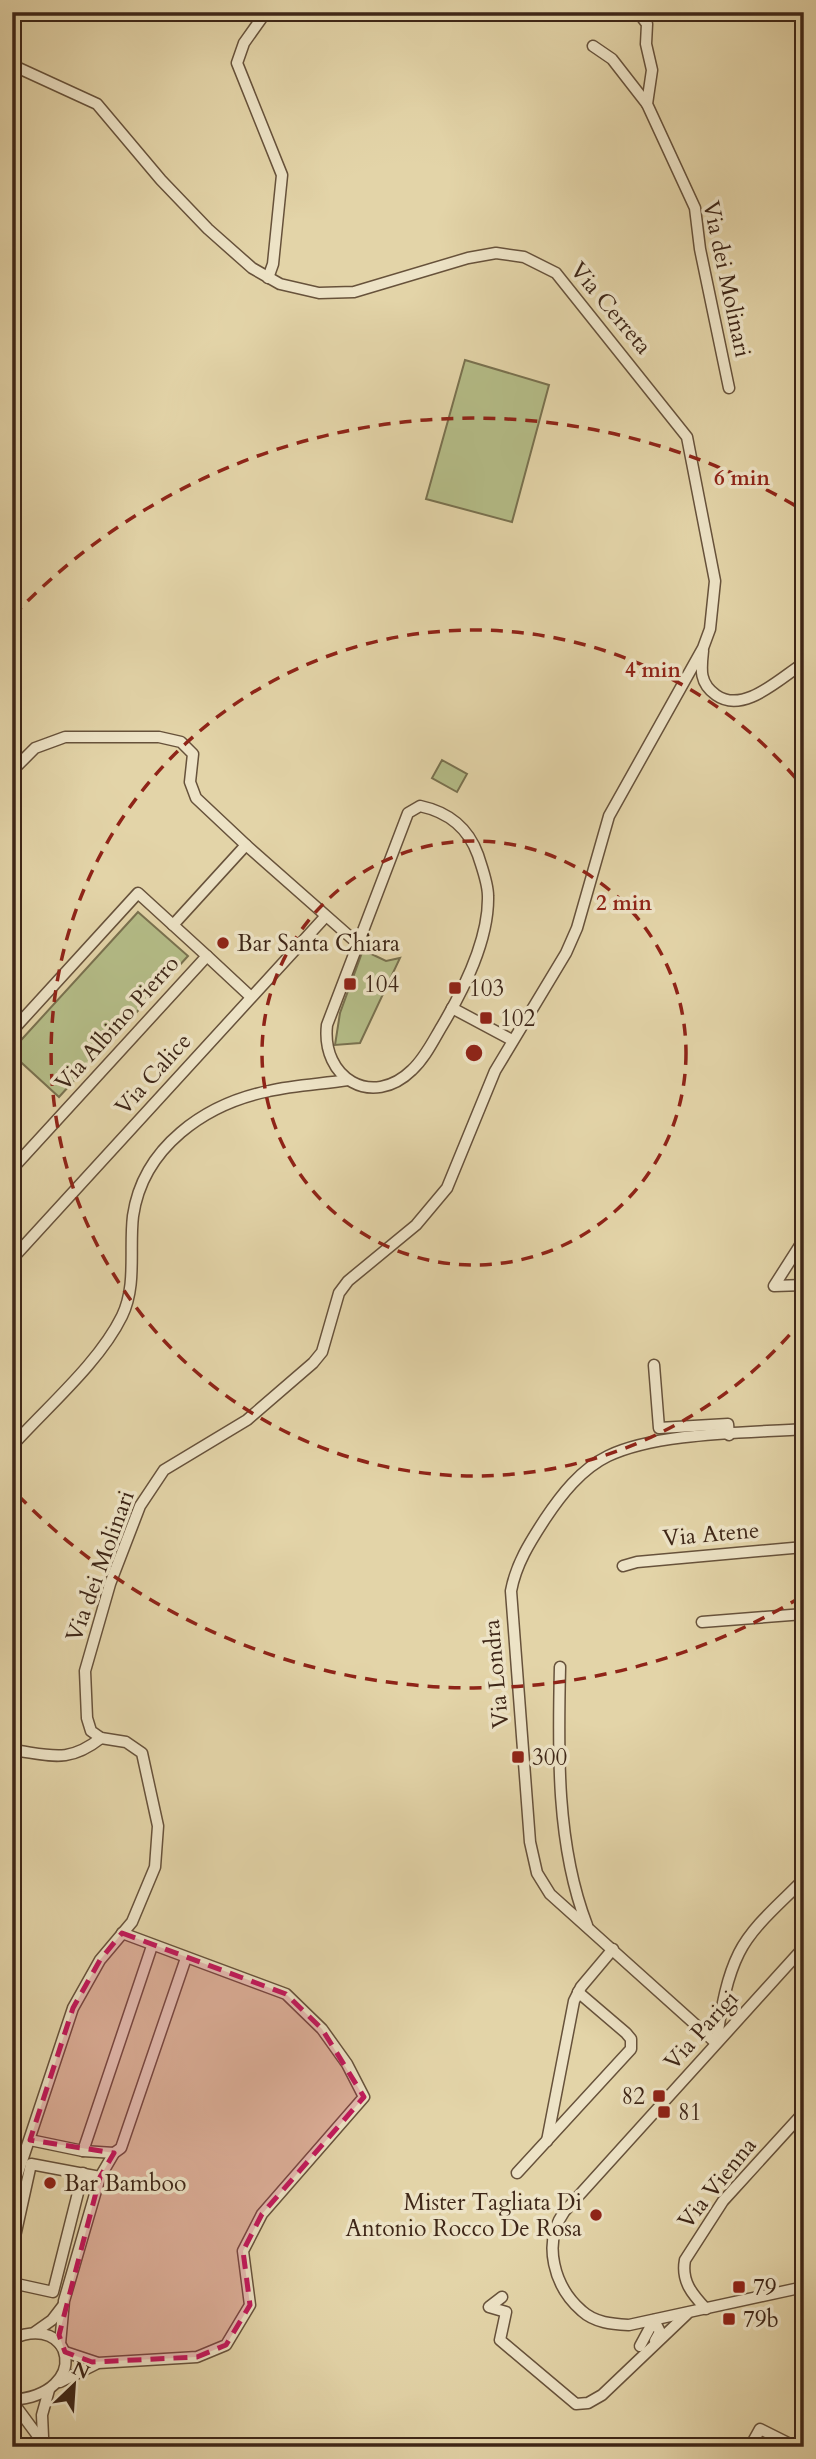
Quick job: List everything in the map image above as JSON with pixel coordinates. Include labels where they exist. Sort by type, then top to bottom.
[{"type":"street","points":[[266,12],[244,43],[237,63],[279,162],[283,180],[273,264],[268,278]]},
{"type":"street","points":[[638,12],[647,24],[646,44],[652,70],[647,104]]},
{"type":"street","name":"Via dei Molinari","points":[[593,46],[612,59],[647,104],[695,208],[700,249],[729,388]]},
{"type":"street","name":"Via Cerreta","points":[[12,65],[97,104],[194,215],[244,262],[268,278],[306,291],[346,293],[468,258],[496,253],[524,257],[556,272],[687,437],[715,581],[710,629],[703,648]]},
{"type":"street","points":[[703,648],[702,677],[706,688],[721,699],[731,701],[753,696],[804,663]]},
{"type":"street","name":"Via dei Molinari","points":[[101,1738],[92,1731],[87,1718],[86,1671],[110,1584],[139,1506],[152,1483],[174,1462],[247,1420],[313,1363],[327,1340],[344,1287],[416,1224],[447,1188],[484,1094],[512,1040],[574,936],[609,816],[703,648]]},
{"type":"street","points":[[12,771],[36,748],[65,737],[159,737],[181,742],[193,754],[190,782],[196,798],[357,943]]},
{"type":"street","points":[[12,1446],[92,1359],[122,1314],[131,1277],[134,1214],[151,1166],[187,1125],[222,1105],[269,1091],[348,1080],[377,1087],[401,1080],[422,1059],[452,1009],[479,945],[488,894],[476,849],[453,818],[420,806],[408,813],[357,943],[326,1036],[332,1066],[348,1080]]},
{"type":"street","points":[[173,925],[246,845]]},
{"type":"street","name":"Via Albino Pierro","points":[[12,1031],[138,893],[207,956],[12,1168]]},
{"type":"street","name":"Via Calice","points":[[12,1259],[325,917]]},
{"type":"street","points":[[207,956],[251,997]]},
{"type":"street","points":[[452,1009],[512,1040]]},
{"type":"street","points":[[804,1239],[774,1286],[804,1285]]},
{"type":"street","points":[[654,1365],[659,1428],[728,1424],[729,1435]]},
{"type":"street","name":"Via Londra","points":[[716,2043],[550,1894],[532,1859],[511,1604],[514,1577],[548,1514],[566,1490],[594,1464],[609,1456],[651,1443],[804,1429]]},
{"type":"street","name":"Via Atene","points":[[623,1566],[637,1562],[804,1547]]},
{"type":"street","points":[[702,1622],[804,1614]]},
{"type":"street","points":[[560,1667],[559,1715],[564,1826],[576,1895],[588,1928]]},
{"type":"street","points":[[12,1750],[65,1758],[82,1753],[101,1738],[126,1742],[142,1753],[158,1826],[155,1867],[132,1922],[100,1960],[73,2008],[12,2191]]},
{"type":"street","points":[[716,2043],[724,1997],[738,1955],[768,1916],[804,1879]]},
{"type":"street","points":[[45,2445],[12,2401],[54,2387],[98,2363],[197,2357],[226,2345],[250,2305],[243,2251],[262,2214],[364,2097],[347,2064],[321,2029],[286,1994],[267,1984],[152,1947],[122,1933]]},
{"type":"street","points":[[83,2151],[152,1947]]},
{"type":"street","name":"Via Parigi","points":[[706,2309],[620,2324],[607,2323],[583,2312],[566,2291],[552,2256],[552,2237],[564,2212],[804,1947]]},
{"type":"street","points":[[547,2141],[578,1992],[614,1949]]},
{"type":"street","points":[[45,2445],[42,2415],[65,2368],[62,2348],[64,2301],[100,2177],[114,2153],[121,2148],[186,1958]]},
{"type":"street","points":[[517,2173],[631,2049],[631,2039],[626,2033],[578,1992]]},
{"type":"street","name":"Via Vienna","points":[[706,2309],[686,2283],[683,2271],[685,2260],[723,2202],[804,2112]]},
{"type":"street","points":[[30,2140],[83,2151],[114,2153]]},
{"type":"street","points":[[12,2250],[16,2203],[31,2164],[100,2177]]},
{"type":"street","points":[[12,2283],[53,2292],[83,2173]]},
{"type":"street","points":[[706,2309],[804,2287]]},
{"type":"street","points":[[502,2297],[489,2307],[504,2311],[507,2315],[500,2340],[569,2401],[582,2404],[598,2398],[660,2332],[654,2320]]},
{"type":"street","points":[[12,2339],[30,2333],[52,2320],[64,2301]]},
{"type":"street","points":[[646,2346],[689,2312]]},
{"type":"street","points":[[620,2324],[636,2334],[646,2346]]},
{"type":"street","points":[[12,2329],[49,2336],[62,2348],[98,2363]]},
{"type":"street","points":[[750,2447],[760,2429],[796,2447]]},
{"type":"highlighted area","points":[[122,1933],[286,1994],[322,2029],[364,2097],[262,2214],[243,2251],[250,2305],[226,2345],[197,2357],[92,2362],[65,2352],[59,2335],[100,2177],[114,2153],[30,2140],[73,2008],[100,1960]]},
{"type":"green space","points":[[465,360],[549,385],[512,522],[426,499]]},
{"type":"green space","points":[[442,760],[467,774],[457,792],[432,778]]},
{"type":"green space","points":[[138,912],[188,956],[59,1097],[12,1054],[12,1050]]},
{"type":"green space","points":[[363,950],[386,961],[400,958],[360,1043],[335,1045],[340,1013]]},
{"type":"place","name":"Bar Santa Chiara","points":[[223,943]]},
{"type":"place","name":"104","points":[[350,984]]},
{"type":"place","name":"103","points":[[455,988]]},
{"type":"place","name":"102","points":[[486,1018]]},
{"type":"place","name":"300","points":[[518,1757]]},
{"type":"place","name":"82","points":[[659,2096]]},
{"type":"place","name":"81","points":[[664,2112]]},
{"type":"place","name":"Bar Bamboo","points":[[50,2183]]},
{"type":"place","name":"Mister Tagliata Di Antonio Rocco De Rosa","points":[[596,2215]]},
{"type":"place","name":"79","points":[[739,2287]]},
{"type":"place","name":"79b","points":[[729,2319]]}]
